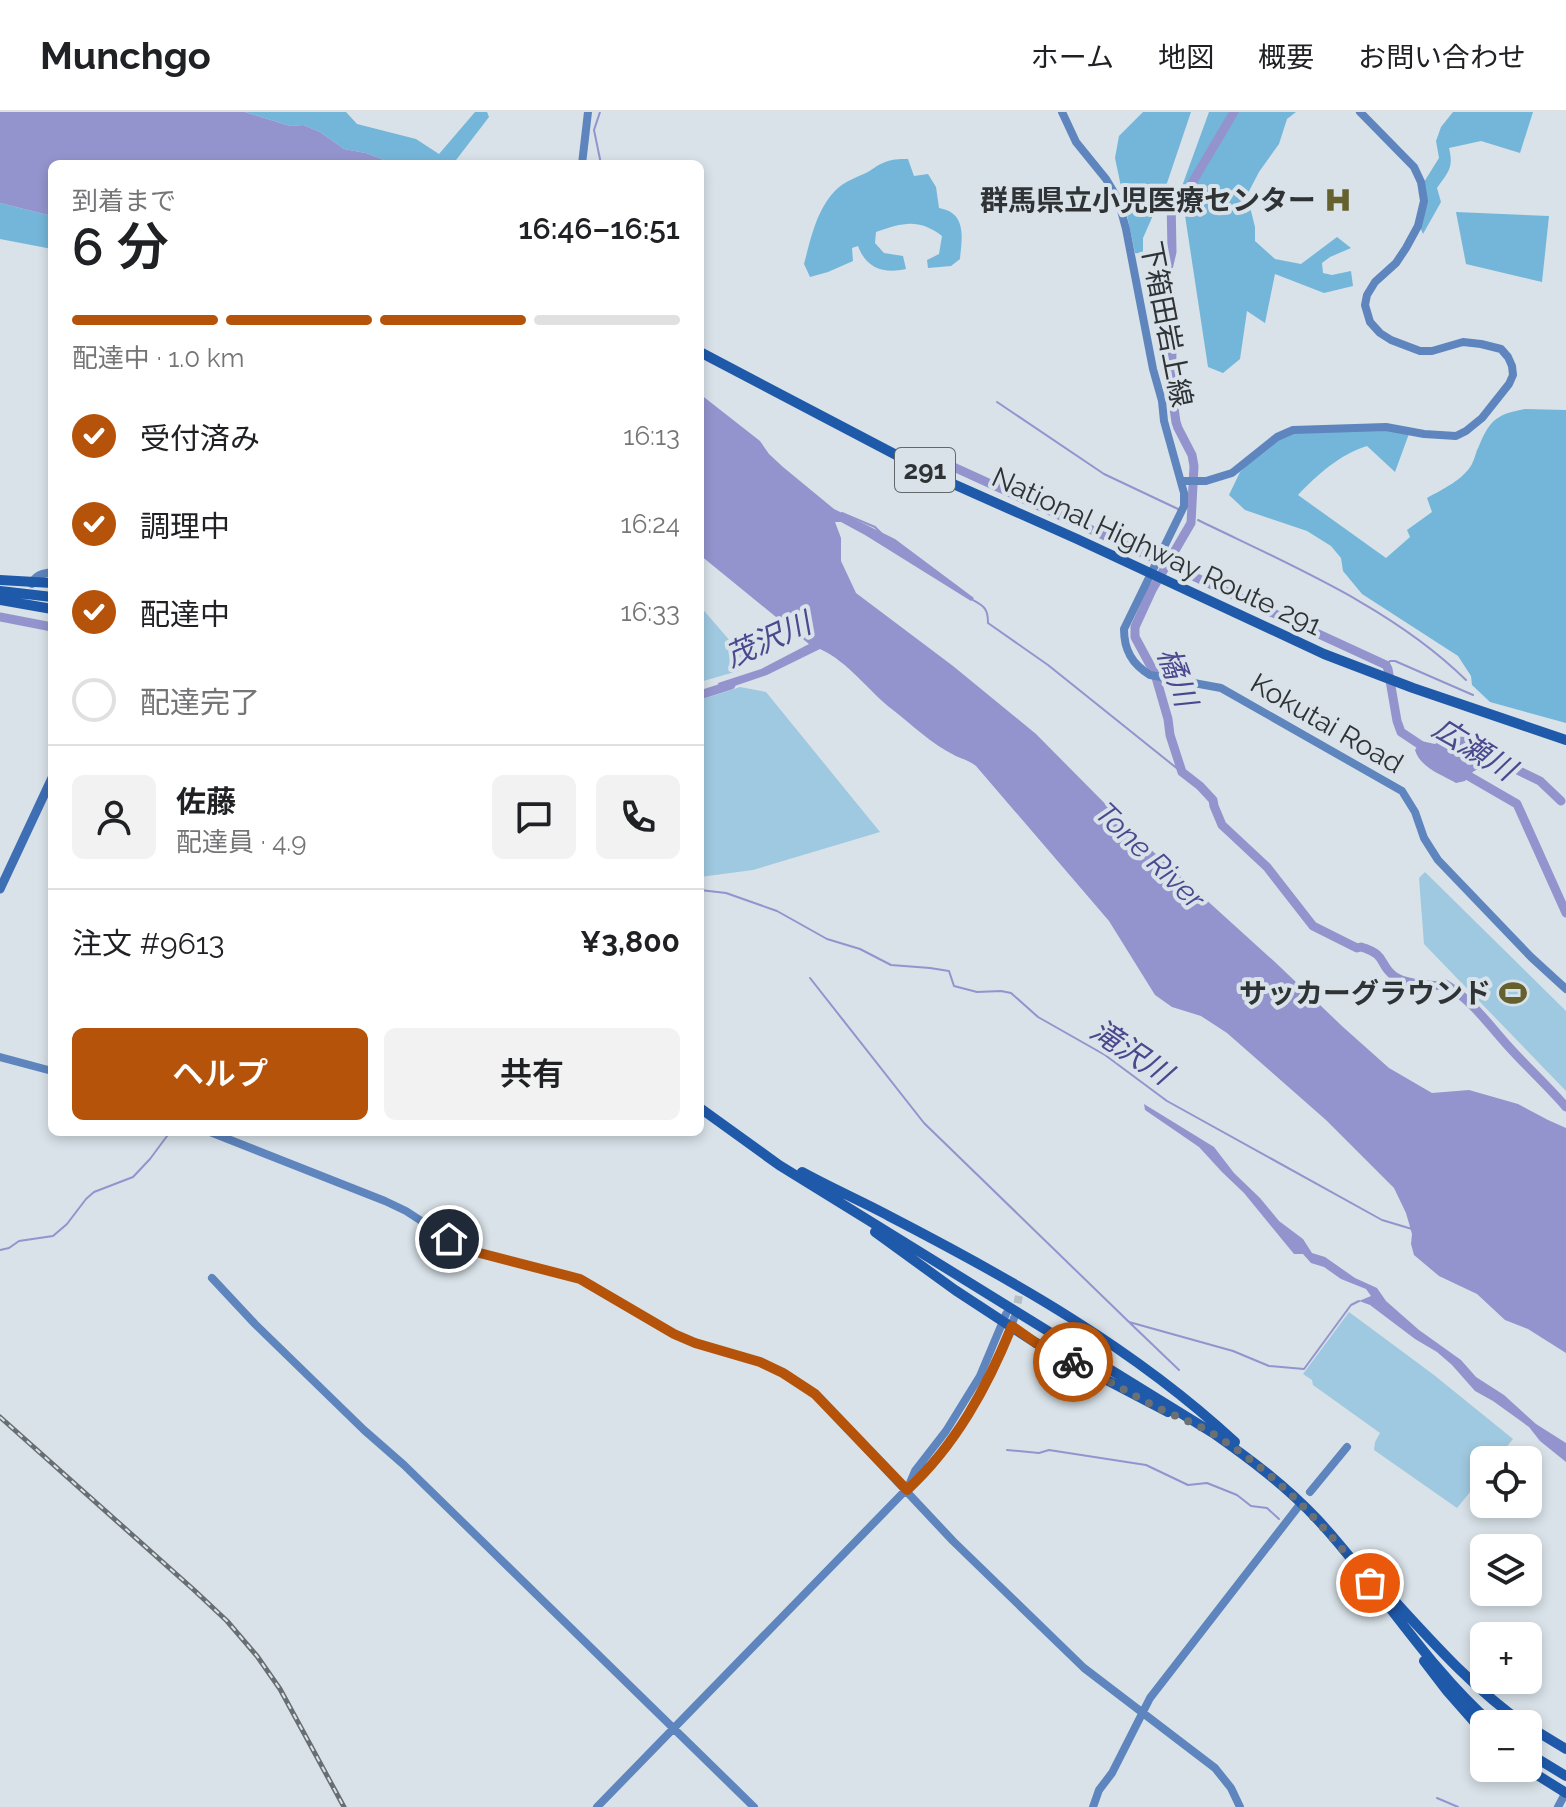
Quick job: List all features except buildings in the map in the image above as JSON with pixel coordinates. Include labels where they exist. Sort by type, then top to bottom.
[{"type":"highway","name":"National Highway Route 291","points":[[704,354],[942,479],[1154,571],[1169,583],[1324,654],[1566,740]]},
{"type":"highway","points":[[0,580],[48,583]]},
{"type":"highway","points":[[0,591],[48,597]]},
{"type":"highway","points":[[0,600],[30,602],[48,608]]},
{"type":"highway","points":[[704,1111],[779,1165],[1213,1433],[1274,1478]]},
{"type":"highway","points":[[741,1138],[1091,1331],[1156,1378],[1218,1426],[1274,1478],[1355,1556],[1465,1675],[1505,1710]]},
{"type":"highway","points":[[779,1165],[793,1178],[955,1290],[1009,1320],[1036,1343],[1152,1405],[1213,1433]]},
{"type":"highway","points":[[1316,1518],[1443,1673],[1479,1710]]},
{"type":"highway","points":[[1351,1559],[1447,1691],[1470,1717]]},
{"type":"highway","points":[[1542,1735],[1566,1749]]},
{"type":"highway","points":[[1542,1761],[1566,1776]]},
{"type":"highway","points":[[1542,1778],[1566,1793]]},
{"type":"main road","points":[[0,889],[48,787]]},
{"type":"street","points":[[582,160],[588,112]]},
{"type":"street","name":"下箱田岩上線","points":[[1062,112],[1076,142],[1118,199],[1164,421],[1189,481],[1184,493],[1184,506],[1154,571]]},
{"type":"street","points":[[1189,481],[1206,481],[1232,473],[1277,437],[1293,430],[1386,427],[1456,436],[1482,418],[1512,379],[1511,361],[1497,347],[1463,342],[1432,351],[1420,351],[1391,340],[1370,322],[1365,305],[1369,290],[1401,256],[1418,226],[1424,201],[1421,182],[1414,167],[1360,112]]},
{"type":"street","name":"Kokutai Road","points":[[1154,571],[1124,629],[1128,653],[1134,662],[1150,675],[1221,688],[1402,791],[1438,860],[1566,989]]},
{"type":"street","points":[[33,583],[38,575],[48,573]]},
{"type":"street","points":[[0,1057],[48,1070]]},
{"type":"street","points":[[220,1136],[385,1201],[472,1251],[580,1279],[674,1334],[760,1362],[815,1394],[953,1541],[1084,1668],[1215,1768],[1231,1788],[1240,1807]]},
{"type":"street","points":[[212,1278],[255,1324],[754,1807]]},
{"type":"street","points":[[597,1807],[937,1458],[966,1418],[994,1369],[1009,1320]]},
{"type":"street","points":[[1310,1492],[1347,1447]]},
{"type":"street","points":[[1093,1807],[1099,1790],[1112,1773],[1142,1713],[1162,1683],[1298,1507]]},
{"type":"street","points":[[1558,1807],[1566,1793]]},
{"type":"shaded area","points":[[245,112],[346,112],[357,124],[416,139],[439,154],[475,112],[487,112],[489,117],[456,160],[384,160],[344,149],[320,132],[303,125],[290,126]]},
{"type":"shaded area","points":[[1143,112],[1191,112],[1166,186],[1143,238],[1143,254],[1135,253],[1115,158],[1119,136]]},
{"type":"shaded area","points":[[1209,112],[1296,112],[1287,119],[1279,144],[1247,195],[1255,241],[1275,259],[1301,264],[1337,237],[1351,248],[1322,263],[1323,273],[1332,275],[1351,271],[1353,286],[1324,293],[1275,274],[1265,323],[1247,311],[1240,359],[1223,373],[1208,367],[1181,189]]},
{"type":"shaded area","points":[[1453,112],[1533,112],[1520,153],[1481,141],[1449,148],[1450,165],[1437,188],[1441,202],[1423,234],[1420,227],[1424,182],[1439,158],[1436,141],[1441,127]]},
{"type":"shaded area","points":[[908,159],[914,176],[928,174],[936,187],[939,208],[952,213],[959,222],[962,234],[960,259],[951,266],[928,268],[927,260],[939,254],[942,236],[918,224],[910,224],[876,232],[875,243],[884,253],[903,256],[906,269],[890,271],[876,268],[861,254],[858,246],[852,248],[853,261],[810,277],[804,264],[816,223],[831,196],[844,183],[881,164]]},
{"type":"shaded area","points":[[0,203],[48,215],[48,248],[0,239]]},
{"type":"shaded area","points":[[1456,212],[1549,216],[1542,282],[1466,264]]},
{"type":"shaded area","points":[[1525,409],[1566,410],[1566,723],[1490,702],[1472,685],[1471,676],[1458,656],[1362,594],[1343,571],[1341,558],[1331,546],[1307,531],[1245,510],[1229,495],[1240,472],[1257,455],[1278,439],[1294,432],[1361,429],[1410,431],[1395,472],[1367,446],[1347,454],[1330,466],[1298,495],[1386,558],[1410,537],[1407,530],[1432,512],[1427,498],[1452,484],[1468,470],[1491,424],[1501,416]]},
{"type":"shaded area","points":[[704,611],[743,656],[738,671],[704,681]]},
{"type":"shaded area","points":[[740,687],[766,692],[880,832],[753,870],[704,876],[704,699]]},
{"type":"shaded area","points":[[1425,872],[1566,1011],[1566,1091],[1424,944],[1419,878]]},
{"type":"shaded area","points":[[1349,1312],[1513,1439],[1507,1446],[1470,1446],[1470,1492],[1457,1508],[1374,1450],[1380,1433],[1313,1385],[1312,1380],[1303,1374]]},
{"type":"water","points":[[0,112],[245,112],[290,126],[303,125],[320,132],[344,149],[384,160],[48,160],[48,215],[0,203]]},
{"type":"water","name":"Tone River","points":[[704,397],[760,441],[783,467],[834,509],[895,539],[974,598],[971,601],[865,535],[835,522],[841,538],[841,561],[856,593],[1036,734],[1148,847],[1389,1068],[1432,1093],[1469,1090],[1518,1104],[1566,1128],[1566,1353],[1528,1329],[1505,1320],[1477,1294],[1439,1276],[1414,1255],[1406,1213],[1394,1188],[1326,1120],[1227,1033],[1201,1016],[1172,1007],[1155,995],[1109,921],[976,766],[930,740],[849,669],[820,649],[767,675],[720,691],[718,683],[761,669],[809,644],[704,558]]},
{"type":"water","points":[[1447,737],[1477,738],[1503,754],[1496,767],[1478,769],[1465,781],[1456,783],[1426,766],[1415,750],[1421,741],[1435,744]]},
{"type":"water","points":[[1144,1104],[1214,1147],[1234,1173],[1279,1221],[1303,1239],[1312,1253],[1325,1257],[1355,1278],[1377,1288],[1386,1301],[1461,1360],[1476,1377],[1504,1395],[1536,1424],[1566,1443],[1566,1462],[1540,1441],[1529,1427],[1475,1391],[1437,1352],[1370,1305],[1359,1301],[1371,1296],[1366,1289],[1311,1263],[1303,1254],[1294,1254],[1244,1193],[1199,1147],[1145,1110]]},
{"type":"waterway","points":[[600,112],[594,130],[600,160]]},
{"type":"waterway","name":"橘川","points":[[1234,112],[1186,193],[1171,199],[1172,252],[1162,315],[1172,352],[1171,387],[1176,422],[1194,466],[1191,523],[1152,590],[1135,627],[1135,637],[1155,674],[1182,772],[1213,800],[1222,825],[1267,867],[1313,926],[1357,948],[1375,953],[1389,972],[1400,980],[1429,985],[1445,984],[1454,990],[1566,1107]]},
{"type":"waterway","points":[[997,402],[1104,474],[1178,509]]},
{"type":"waterway","name":"広瀬川","points":[[936,459],[1162,562]]},
{"type":"waterway","points":[[842,513],[875,527],[882,534]]},
{"type":"waterway","points":[[1198,520],[1304,571],[1373,610],[1437,654],[1466,680]]},
{"type":"waterway","name":"広瀬川","points":[[1171,566],[1386,665],[1401,732],[1428,750]]},
{"type":"waterway","points":[[971,599],[984,608],[988,623],[1048,665],[1184,774]]},
{"type":"waterway","name":"茂沢川","points":[[0,617],[48,626]]},
{"type":"waterway","points":[[1386,665],[1395,661],[1473,695]]},
{"type":"waterway","name":"茂沢川","points":[[704,694],[731,685]]},
{"type":"waterway","points":[[1497,760],[1540,781],[1561,801]]},
{"type":"waterway","name":"広瀬川","points":[[1460,771],[1517,804],[1566,913]]},
{"type":"waterway","name":"滝沢川","points":[[704,890],[726,893],[777,911],[827,939],[860,949],[891,965],[949,971],[954,986],[977,992],[1011,993],[1038,1017],[1105,1055],[1167,1101],[1382,1220],[1412,1229]]},
{"type":"waterway","points":[[810,978],[924,1123],[1129,1322],[1233,1351],[1269,1366],[1304,1369],[1351,1305],[1359,1301]]},
{"type":"waterway","name":"滝沢川","points":[[0,1250],[19,1241],[53,1236],[94,1192],[133,1177],[167,1136]]},
{"type":"waterway","points":[[1130,1323],[1179,1370]]},
{"type":"waterway","points":[[1007,1450],[1039,1453],[1049,1450],[1146,1465],[1188,1485],[1207,1483],[1237,1495],[1251,1506],[1267,1508],[1279,1519]]},
{"type":"waterway","points":[[1437,1798],[1458,1807]]},
{"type":"tunnel","points":[[1015,1315],[1019,1296]]},
{"type":"railway","points":[[0,1417],[227,1621],[280,1689],[344,1807]]},
{"type":"way so far","points":[[1073,1362],[1152,1405],[1213,1433],[1244,1455],[1274,1478],[1316,1518],[1370,1583]]},
{"type":"place","name":"群馬県立小児医療センター","points":[[1338,200]]},
{"type":"place","name":"サッカーグラウンド","points":[[1513,993]]},
{"type":"route","points":[[449,1239],[472,1251],[580,1279],[674,1334],[760,1362],[783,1373],[815,1394],[907,1490],[937,1458],[963,1423],[986,1385],[1012,1326],[1036,1343],[1073,1362]]}]
